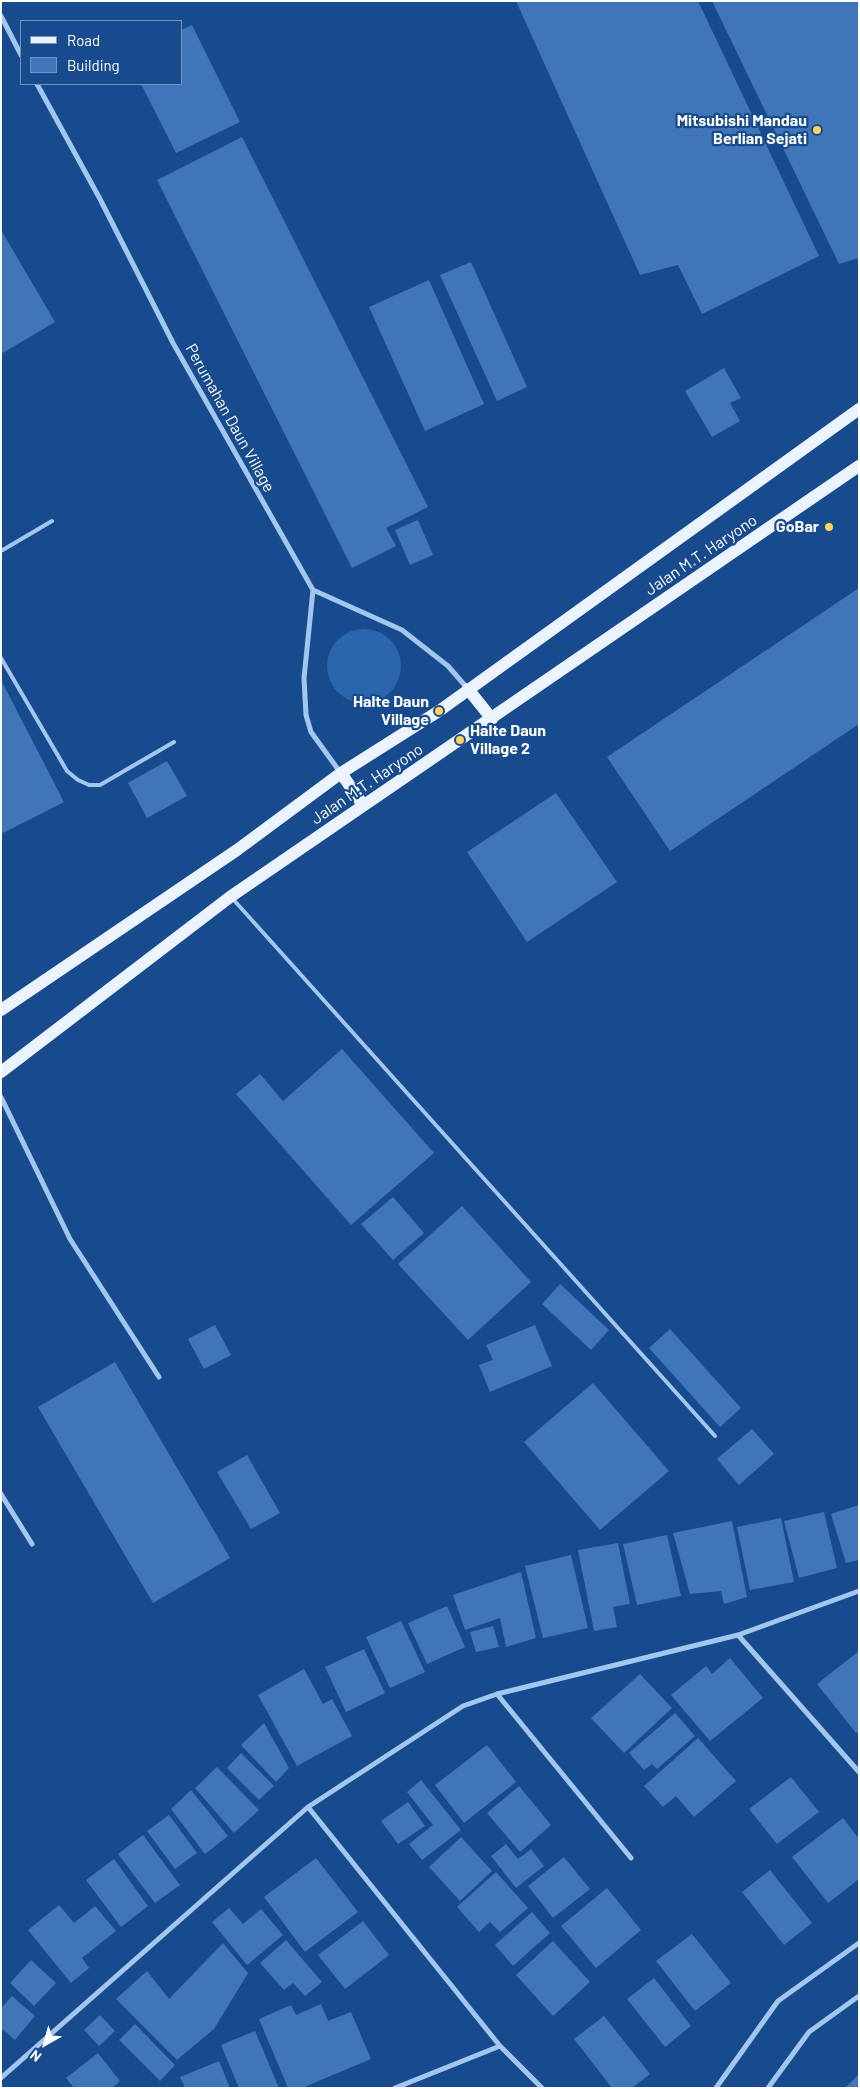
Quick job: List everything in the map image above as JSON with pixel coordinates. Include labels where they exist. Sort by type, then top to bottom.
[{"type":"main road","name":"Jalan M.T. Haryono","points":[[1,1010],[236,850],[341,773],[468,689],[859,409]]},
{"type":"main road","name":"Jalan M.T. Haryono","points":[[1,1072],[230,897],[859,466]]},
{"type":"main road","points":[[468,689],[492,719]]},
{"type":"main road","points":[[341,773],[363,805]]},
{"type":"street","points":[[1,16],[20,53]]},
{"type":"street","name":"Perumahan Daun Village","points":[[38,85],[100,199],[173,343],[313,590]]},
{"type":"street","points":[[341,773],[312,732],[306,716],[304,678],[313,590],[402,630],[448,666],[468,689]]},
{"type":"street","points":[[1,1097],[70,1239],[158,1377]]},
{"type":"street","points":[[1,1494],[32,1544]]},
{"type":"street","points":[[1,2078],[308,1807],[463,1706],[497,1694],[738,1635],[859,1591]]},
{"type":"street","points":[[738,1635],[859,1772]]},
{"type":"street","points":[[497,1694],[631,1858]]},
{"type":"street","points":[[308,1807],[500,2046],[542,2088]]},
{"type":"street","points":[[716,2088],[778,2001],[859,1943]]},
{"type":"street","points":[[768,2088],[809,2032],[859,1996]]},
{"type":"street","points":[[395,2088],[500,2046]]},
{"type":"lane","points":[[1,551],[52,521]]},
{"type":"lane","points":[[1,658],[67,771],[78,780],[89,785],[100,785],[174,742]]},
{"type":"lane","points":[[230,897],[715,1436]]},
{"type":"shaded area","points":[[364,629],[385,635],[395,645],[401,666],[395,687],[385,697],[364,703],[343,697],[333,687],[327,666],[333,645],[343,635]]},
{"type":"building","points":[[516,1],[698,1],[819,256],[702,314],[678,265],[640,275]]},
{"type":"building","name":"Mitsubishi Mandau Berlian Sejati","points":[[712,1],[859,1],[859,258],[839,264]]},
{"type":"building","points":[[192,25],[240,122],[176,153],[142,85],[182,85],[182,30]]},
{"type":"building","points":[[242,137],[428,507],[386,528],[396,546],[352,568],[157,180]]},
{"type":"building","points":[[1,230],[55,322],[1,354]]},
{"type":"building","points":[[471,262],[527,387],[497,401],[440,275]]},
{"type":"building","points":[[429,280],[484,404],[425,431],[369,307]]},
{"type":"building","points":[[724,368],[741,398],[730,403],[740,421],[712,437],[685,391]]},
{"type":"building","points":[[418,520],[433,555],[410,565],[395,530]]},
{"type":"building","points":[[859,588],[859,724],[670,851],[607,757]]},
{"type":"building","points":[[1,680],[64,802],[1,834]]},
{"type":"building","points":[[167,761],[187,796],[147,818],[128,783]]},
{"type":"building","points":[[556,793],[617,882],[527,942],[467,852]]},
{"type":"building","points":[[342,1049],[434,1153],[351,1225],[236,1094],[260,1074],[283,1101]]},
{"type":"building","points":[[393,1197],[424,1233],[393,1260],[361,1224]]},
{"type":"building","points":[[462,1206],[531,1282],[468,1340],[398,1264]]},
{"type":"building","points":[[560,1284],[609,1330],[591,1350],[542,1304]]},
{"type":"building","points":[[215,1325],[231,1355],[204,1369],[188,1339]]},
{"type":"building","points":[[535,1325],[552,1366],[490,1392],[479,1365],[493,1360],[486,1345]]},
{"type":"building","points":[[670,1329],[741,1408],[720,1427],[649,1348]]},
{"type":"building","points":[[115,1362],[230,1558],[153,1603],[38,1407]]},
{"type":"building","points":[[593,1383],[669,1471],[600,1530],[524,1442]]},
{"type":"building","points":[[752,1429],[774,1454],[739,1485],[717,1459]]},
{"type":"building","points":[[247,1455],[280,1513],[251,1529],[217,1472]]},
{"type":"building","points":[[859,1505],[859,1560],[846,1563],[831,1514]]},
{"type":"building","points":[[824,1512],[837,1568],[799,1578],[784,1521]]},
{"type":"building","points":[[781,1518],[794,1582],[750,1590],[737,1527]]},
{"type":"building","points":[[732,1521],[747,1597],[724,1604],[721,1591],[690,1594],[673,1533]]},
{"type":"building","points":[[667,1535],[681,1596],[637,1605],[623,1544]]},
{"type":"building","points":[[618,1543],[630,1604],[613,1607],[617,1627],[594,1631],[578,1550]]},
{"type":"building","points":[[571,1555],[588,1628],[543,1638],[525,1566]]},
{"type":"building","points":[[521,1572],[536,1638],[506,1647],[500,1618],[465,1630],[453,1595]]},
{"type":"building","points":[[447,1606],[465,1647],[427,1664],[408,1623]]},
{"type":"building","points":[[401,1621],[425,1672],[390,1688],[366,1637]]},
{"type":"building","points":[[493,1626],[499,1647],[476,1652],[470,1632]]},
{"type":"building","points":[[364,1649],[385,1693],[346,1712],[325,1667]]},
{"type":"building","points":[[859,1651],[859,1731],[856,1733],[817,1684]]},
{"type":"building","points":[[730,1658],[763,1698],[710,1741],[671,1695],[706,1666],[712,1674]]},
{"type":"building","points":[[304,1669],[323,1704],[332,1699],[352,1736],[297,1766],[258,1695]]},
{"type":"building","points":[[640,1674],[672,1708],[624,1753],[591,1718]]},
{"type":"building","points":[[675,1713],[695,1736],[657,1769],[652,1764],[644,1770],[629,1753]]},
{"type":"building","points":[[264,1723],[289,1768],[276,1782],[241,1745]]},
{"type":"building","points":[[698,1738],[736,1781],[694,1817],[676,1796],[663,1807],[644,1786]]},
{"type":"building","points":[[487,1745],[516,1782],[464,1823],[435,1785]]},
{"type":"building","points":[[241,1753],[274,1786],[259,1800],[227,1768]]},
{"type":"building","points":[[217,1767],[259,1810],[234,1833],[195,1788]]},
{"type":"building","points":[[791,1777],[819,1812],[777,1844],[749,1809]]},
{"type":"building","points":[[421,1780],[461,1830],[422,1860],[409,1844],[433,1825],[407,1792]]},
{"type":"building","points":[[519,1786],[551,1825],[520,1852],[487,1813]]},
{"type":"building","points":[[191,1790],[228,1836],[205,1854],[171,1809]]},
{"type":"building","points":[[408,1802],[425,1826],[398,1844],[381,1821]]},
{"type":"building","points":[[169,1815],[197,1853],[175,1869],[147,1831]]},
{"type":"building","points":[[843,1818],[859,1839],[859,1879],[828,1903],[792,1857]]},
{"type":"building","points":[[143,1835],[180,1885],[155,1903],[118,1854]]},
{"type":"building","points":[[461,1837],[492,1871],[460,1901],[429,1867]]},
{"type":"building","points":[[506,1844],[518,1859],[531,1849],[544,1866],[516,1888],[491,1856]]},
{"type":"building","points":[[564,1857],[590,1889],[553,1918],[528,1886]]},
{"type":"building","points":[[316,1858],[358,1912],[305,1952],[264,1897]]},
{"type":"building","points":[[114,1859],[148,1906],[121,1927],[86,1880]]},
{"type":"building","points":[[770,1870],[812,1923],[784,1945],[742,1892]]},
{"type":"building","points":[[496,1872],[528,1908],[500,1932],[490,1922],[479,1932],[457,1907]]},
{"type":"building","points":[[607,1888],[641,1930],[596,1968],[561,1926]]},
{"type":"building","points":[[59,1905],[74,1923],[95,1906],[116,1931],[82,1958],[89,1968],[71,1983],[28,1930]]},
{"type":"building","points":[[229,1908],[243,1924],[261,1909],[283,1935],[247,1965],[212,1922]]},
{"type":"building","points":[[532,1912],[550,1933],[513,1966],[495,1945]]},
{"type":"building","points":[[363,1921],[389,1955],[345,1989],[318,1955]]},
{"type":"building","points":[[692,1934],[731,1983],[695,2011],[656,1961]]},
{"type":"building","points":[[286,1940],[322,1982],[305,1996],[293,1983],[284,1990],[260,1963]]},
{"type":"building","points":[[553,1941],[590,1982],[553,2016],[516,1975]]},
{"type":"building","points":[[223,1943],[248,1973],[214,2029],[177,2060],[116,1999],[147,1971],[169,1999]]},
{"type":"building","points":[[31,1960],[56,1983],[34,2006],[10,1983]]},
{"type":"building","points":[[654,1978],[691,2026],[665,2047],[627,1999]]},
{"type":"building","points":[[12,1996],[35,2016],[15,2040],[1,2028],[1,2008]]},
{"type":"building","points":[[321,2004],[328,2021],[351,2012],[371,2059],[302,2088],[288,2088],[259,2019],[291,2005],[296,2015]]},
{"type":"building","points":[[100,2015],[115,2031],[99,2046],[84,2030]]},
{"type":"building","points":[[604,2016],[650,2074],[632,2088],[612,2088],[574,2039]]},
{"type":"building","points":[[135,2024],[175,2065],[160,2081],[119,2040]]},
{"type":"building","points":[[255,2031],[279,2088],[239,2088],[221,2045]]},
{"type":"building","points":[[98,2053],[120,2081],[112,2088],[74,2088],[66,2078]]},
{"type":"building","points":[[219,2061],[230,2088],[185,2088],[180,2077]]},
{"type":"building","points":[[859,2074],[859,2088],[845,2088]]},
{"type":"place","name":"Mitsubishi Mandau Berlian Sejati","points":[[817,130]]},
{"type":"place","name":"GoBar","points":[[829,527]]},
{"type":"place","name":"Halte Daun Village","points":[[439,711]]},
{"type":"place","name":"Halte Daun Village 2","points":[[460,740]]}]
